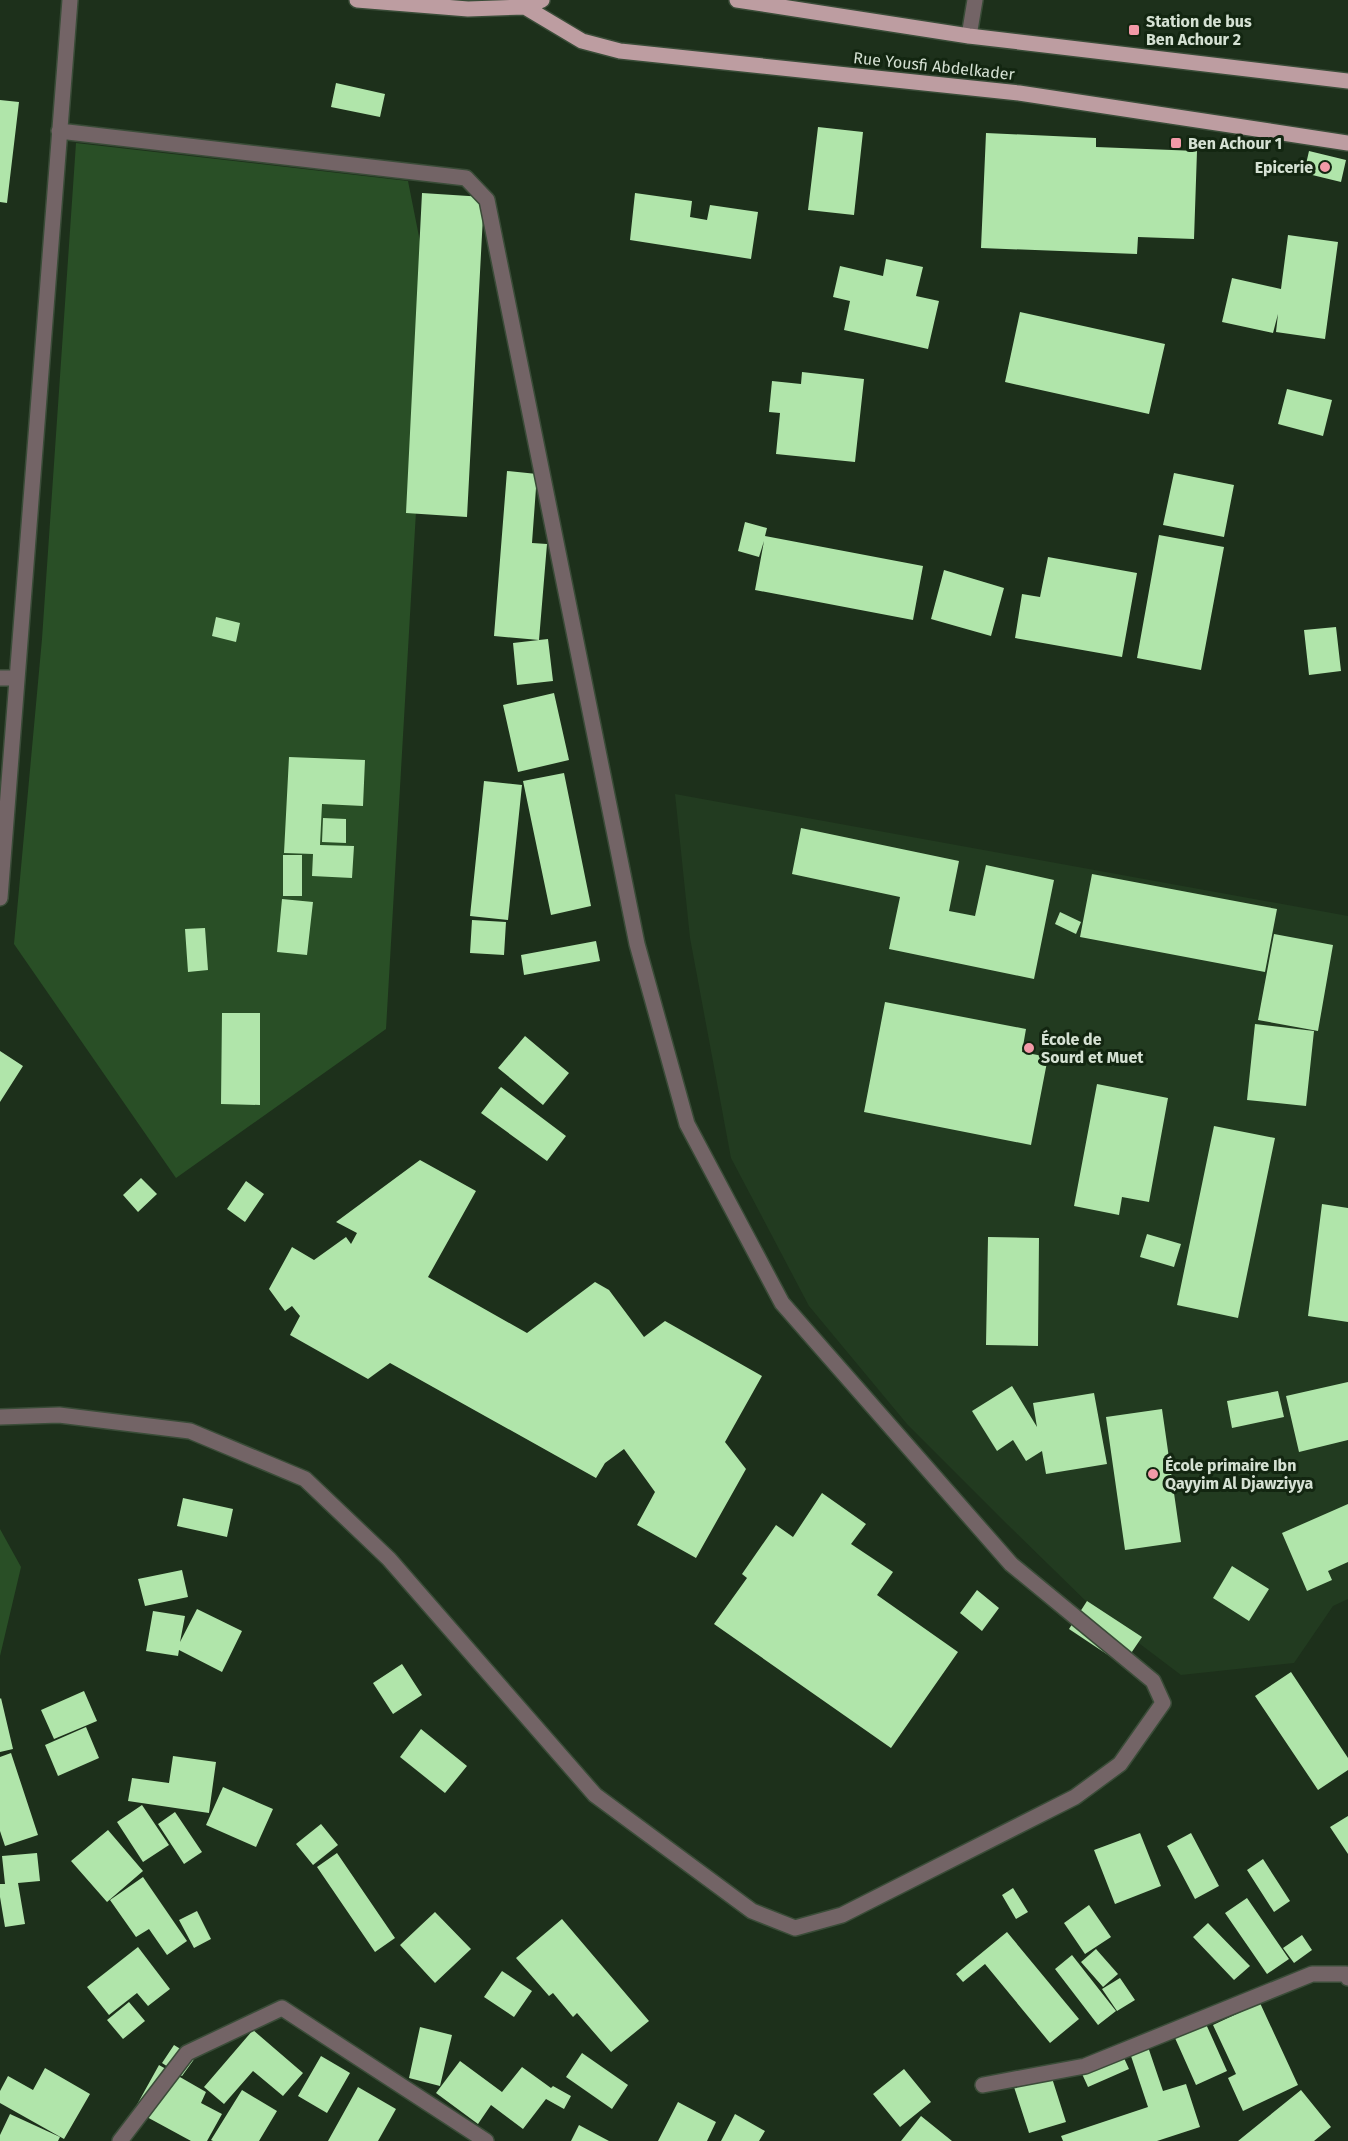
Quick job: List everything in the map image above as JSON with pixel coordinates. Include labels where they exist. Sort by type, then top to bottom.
[{"type":"main road","points":[[357,0],[468,9],[542,0]]},
{"type":"main road","name":"Rue Yousfi Abdelkader","points":[[737,0],[969,36],[1348,81]]},
{"type":"main road","name":"Rue Yousfi Abdelkader","points":[[525,3],[582,41],[620,51],[1019,93],[1348,143]]},
{"type":"street","points":[[0,898],[69,0]]},
{"type":"street","points":[[969,36],[975,0]]},
{"type":"street","points":[[0,1417],[59,1415],[190,1431],[305,1479],[390,1559],[595,1795],[752,1911],[795,1928],[842,1915],[1075,1797],[1119,1764],[1163,1703],[1153,1681],[1011,1564],[782,1303],[687,1124],[637,944],[487,200],[466,178],[59,131]]},
{"type":"street","points":[[0,678],[16,678]]},
{"type":"street","points":[[983,2085],[1085,2066],[1312,1974],[1346,1974],[1348,1978]]},
{"type":"street","points":[[120,2141],[187,2053],[282,2008],[486,2141]]},
{"type":"shaded area","points":[[76,143],[408,181],[429,287],[386,1029],[176,1178],[14,944],[42,639]]},
{"type":"shaded area","name":"École de Sourd et Muet","points":[[675,794],[1348,916],[1348,1599],[1333,1606],[1294,1663],[1181,1675],[1095,1610],[1008,1525],[907,1424],[809,1306],[731,1158],[690,938]]},
{"type":"shaded area","points":[[0,1529],[21,1567],[0,1656]]},
{"type":"building","points":[[336,83],[385,94],[380,117],[331,107]]},
{"type":"building","points":[[0,100],[19,102],[7,203],[0,202]]},
{"type":"building","points":[[818,127],[863,132],[854,215],[808,210]]},
{"type":"building","points":[[986,133],[1096,138],[1096,147],[1197,151],[1194,239],[1138,237],[1137,254],[981,248]]},
{"type":"building","name":"Epicerie","points":[[1309,151],[1346,160],[1341,182],[1304,173]]},
{"type":"building","points":[[422,193],[484,197],[467,517],[406,513]]},
{"type":"building","points":[[635,193],[692,201],[690,217],[707,220],[710,205],[758,212],[751,259],[630,240]]},
{"type":"building","points":[[1288,235],[1338,242],[1325,339],[1276,332],[1278,314],[1273,333],[1222,322],[1232,278],[1281,289]]},
{"type":"building","points":[[886,259],[923,267],[916,296],[939,301],[928,349],[844,330],[850,301],[833,297],[840,266],[883,276]]},
{"type":"building","points":[[1020,312],[1165,344],[1149,414],[1005,382]]},
{"type":"building","points":[[802,372],[864,379],[855,462],[776,454],[780,413],[769,412],[772,381],[801,384]]},
{"type":"building","points":[[1287,389],[1332,400],[1323,436],[1278,424]]},
{"type":"building","points":[[507,471],[537,474],[532,543],[547,544],[539,640],[494,636]]},
{"type":"building","points":[[1174,473],[1234,485],[1224,537],[1163,525]]},
{"type":"building","points":[[745,522],[767,528],[765,536],[923,566],[913,620],[755,590],[764,541],[759,557],[738,551]]},
{"type":"building","points":[[1159,535],[1224,547],[1201,670],[1137,658]]},
{"type":"building","points":[[1048,557],[1137,573],[1122,657],[1015,638],[1022,594],[1040,597]]},
{"type":"building","points":[[944,570],[1004,588],[991,636],[931,619]]},
{"type":"building","points":[[216,617],[240,623],[236,642],[212,636]]},
{"type":"building","points":[[1336,627],[1341,671],[1309,675],[1304,630]]},
{"type":"building","points":[[548,639],[553,681],[517,685],[513,643]]},
{"type":"building","points":[[554,693],[569,760],[518,772],[503,705]]},
{"type":"building","points":[[289,757],[365,760],[363,806],[322,804],[320,845],[354,846],[352,878],[312,876],[313,854],[284,853]]},
{"type":"building","points":[[564,773],[591,906],[551,915],[523,781]]},
{"type":"building","points":[[484,781],[522,785],[508,920],[470,916]]},
{"type":"building","points":[[323,818],[346,819],[346,843],[322,842]]},
{"type":"building","points":[[801,828],[959,861],[949,911],[975,916],[986,865],[1054,880],[1034,979],[889,949],[900,897],[792,874]]},
{"type":"building","points":[[283,855],[302,855],[302,896],[283,896]]},
{"type":"building","points":[[1092,874],[1277,909],[1265,972],[1080,937]]},
{"type":"building","points":[[282,899],[313,902],[307,955],[277,952]]},
{"type":"building","points":[[1060,912],[1081,922],[1076,934],[1055,924]]},
{"type":"building","points":[[472,920],[506,922],[504,955],[470,953]]},
{"type":"building","points":[[205,928],[208,970],[188,972],[185,929]]},
{"type":"building","points":[[1274,934],[1333,945],[1318,1031],[1258,1020]]},
{"type":"building","points":[[596,941],[600,961],[524,975],[521,955]]},
{"type":"building","points":[[885,1002],[1026,1029],[1022,1052],[1048,1057],[1031,1145],[864,1112]]},
{"type":"building","points":[[222,1013],[260,1013],[260,1105],[221,1104]]},
{"type":"building","points":[[1255,1024],[1314,1031],[1306,1106],[1247,1100]]},
{"type":"building","points":[[525,1036],[569,1073],[543,1105],[498,1068]]},
{"type":"building","points":[[0,1051],[23,1066],[0,1102]]},
{"type":"building","points":[[1097,1084],[1168,1098],[1149,1202],[1122,1197],[1119,1215],[1074,1206]]},
{"type":"building","points":[[501,1087],[566,1136],[547,1161],[481,1113]]},
{"type":"building","points":[[1214,1126],[1275,1138],[1238,1318],[1177,1305]]},
{"type":"building","points":[[420,1160],[476,1191],[428,1277],[527,1333],[595,1282],[609,1290],[644,1337],[665,1321],[762,1376],[725,1442],[746,1469],[696,1558],[637,1525],[655,1492],[624,1449],[605,1463],[596,1478],[390,1363],[368,1379],[290,1335],[300,1316],[292,1306],[285,1311],[269,1289],[292,1247],[314,1260],[346,1237],[351,1244],[357,1233],[336,1222]]},
{"type":"building","points":[[141,1178],[157,1194],[138,1212],[123,1195]]},
{"type":"building","points":[[246,1181],[264,1194],[245,1222],[227,1209]]},
{"type":"building","points":[[1322,1204],[1348,1208],[1348,1322],[1308,1316]]},
{"type":"building","points":[[1147,1234],[1181,1244],[1174,1267],[1140,1257]]},
{"type":"building","points":[[988,1237],[1039,1238],[1038,1346],[986,1345]]},
{"type":"building","points":[[1348,1382],[1348,1440],[1299,1452],[1286,1396]]},
{"type":"building","points":[[1012,1386],[1037,1427],[1033,1403],[1094,1393],[1107,1464],[1046,1474],[1042,1451],[1026,1461],[1013,1440],[997,1451],[972,1411]]},
{"type":"building","points":[[1278,1391],[1284,1417],[1232,1428],[1227,1401]]},
{"type":"building","points":[[1162,1409],[1181,1542],[1125,1550],[1106,1417]]},
{"type":"building","points":[[822,1493],[866,1524],[851,1544],[893,1572],[877,1595],[958,1652],[891,1748],[714,1624],[747,1578],[742,1574],[776,1525],[793,1537]]},
{"type":"building","points":[[183,1498],[233,1509],[227,1537],[177,1526]]},
{"type":"building","points":[[1348,1504],[1348,1562],[1328,1571],[1332,1580],[1307,1591],[1282,1533]]},
{"type":"building","points":[[1232,1566],[1269,1589],[1249,1621],[1213,1598]]},
{"type":"building","points":[[182,1570],[188,1597],[145,1606],[138,1579]]},
{"type":"building","points":[[977,1590],[999,1608],[982,1631],[960,1613]]},
{"type":"building","points":[[1087,1601],[1142,1637],[1123,1665],[1069,1629]]},
{"type":"building","points":[[197,1609],[242,1631],[222,1672],[179,1650],[178,1656],[146,1651],[153,1611],[185,1616],[180,1642]]},
{"type":"building","points":[[402,1664],[422,1695],[393,1714],[373,1683]]},
{"type":"building","points":[[1291,1672],[1348,1758],[1348,1770],[1318,1790],[1255,1696]]},
{"type":"building","points":[[84,1691],[97,1721],[54,1739],[41,1710]]},
{"type":"building","points":[[0,1699],[13,1749],[0,1752]]},
{"type":"building","points":[[86,1727],[99,1758],[58,1776],[45,1745]]},
{"type":"building","points":[[421,1729],[467,1766],[445,1793],[400,1757]]},
{"type":"building","points":[[11,1753],[38,1835],[5,1846],[0,1831],[0,1757]]},
{"type":"building","points":[[173,1756],[216,1762],[209,1813],[128,1801],[132,1778],[169,1783]]},
{"type":"building","points":[[223,1787],[273,1809],[256,1847],[206,1825]]},
{"type":"building","points":[[142,1805],[169,1845],[143,1862],[117,1822]]},
{"type":"building","points":[[175,1812],[202,1852],[184,1864],[158,1824]]},
{"type":"building","points":[[1348,1816],[1348,1854],[1330,1827]]},
{"type":"building","points":[[321,1824],[338,1845],[313,1865],[296,1844]]},
{"type":"building","points":[[108,1830],[143,1871],[107,1902],[71,1861]]},
{"type":"building","points":[[1140,1833],[1161,1886],[1115,1904],[1094,1850]]},
{"type":"building","points":[[1191,1833],[1219,1886],[1195,1899],[1167,1846]]},
{"type":"building","points":[[37,1853],[40,1881],[18,1883],[25,1924],[5,1927],[0,1897],[0,1884],[5,1884],[2,1856]]},
{"type":"building","points":[[337,1853],[395,1938],[375,1952],[317,1867]]},
{"type":"building","points":[[1263,1859],[1290,1901],[1274,1912],[1247,1870]]},
{"type":"building","points":[[143,1877],[187,1941],[167,1955],[149,1929],[136,1937],[110,1900]]},
{"type":"building","points":[[1013,1888],[1028,1912],[1016,1919],[1002,1895]]},
{"type":"building","points":[[1247,1898],[1289,1959],[1267,1974],[1225,1913]]},
{"type":"building","points":[[1089,1905],[1111,1937],[1085,1954],[1064,1923]]},
{"type":"building","points":[[197,1911],[211,1939],[194,1948],[179,1920]]},
{"type":"building","points":[[435,1912],[471,1949],[435,1983],[400,1945]]},
{"type":"building","points":[[562,1919],[649,2021],[611,2052],[577,2013],[573,2017],[553,1993],[549,1996],[516,1958]]},
{"type":"building","points":[[1208,1923],[1250,1966],[1234,1980],[1193,1937]]},
{"type":"building","points":[[1007,1932],[1079,2019],[1050,2043],[985,1964],[963,1982],[956,1974]]},
{"type":"building","points":[[1302,1935],[1312,1950],[1294,1963],[1283,1948]]},
{"type":"building","points":[[138,1947],[170,1989],[148,2006],[137,1993],[109,2015],[87,1987]]},
{"type":"building","points":[[1096,1949],[1118,1974],[1103,1987],[1081,1962]]},
{"type":"building","points":[[1072,1955],[1116,2011],[1098,2025],[1055,1969]]},
{"type":"building","points":[[502,1971],[532,1991],[514,2017],[484,1997]]},
{"type":"building","points":[[1120,1978],[1135,2000],[1117,2011],[1102,1989]]},
{"type":"building","points":[[129,2002],[145,2021],[123,2039],[107,2020]]},
{"type":"building","points":[[1260,2003],[1298,2085],[1243,2111],[1228,2078],[1236,2074],[1213,2025]]},
{"type":"building","points":[[1206,2024],[1227,2071],[1196,2085],[1175,2038]]},
{"type":"building","points":[[420,2027],[452,2035],[440,2086],[409,2078]]},
{"type":"building","points":[[253,2030],[303,2073],[283,2096],[253,2071],[224,2104],[204,2087]]},
{"type":"building","points":[[1145,2038],[1163,2091],[1186,2084],[1200,2127],[1157,2141],[1063,2141],[1061,2136],[1148,2107],[1127,2044]]},
{"type":"building","points":[[174,2045],[195,2058],[182,2076],[162,2063]]},
{"type":"building","points":[[1119,2047],[1129,2069],[1088,2087],[1078,2065]]},
{"type":"building","points":[[582,2053],[628,2085],[612,2109],[566,2077]]},
{"type":"building","points":[[321,2056],[350,2073],[327,2113],[298,2096]]},
{"type":"building","points":[[460,2061],[502,2092],[522,2067],[551,2088],[553,2086],[571,2096],[564,2109],[546,2099],[523,2129],[491,2105],[478,2124],[436,2093]]},
{"type":"building","points":[[159,2065],[206,2092],[201,2103],[222,2114],[207,2141],[191,2141],[134,2110]]},
{"type":"building","points":[[45,2068],[90,2094],[64,2139],[0,2103],[0,2091],[8,2076],[33,2090]]},
{"type":"building","points":[[904,2069],[931,2102],[900,2127],[873,2094]]},
{"type":"building","points":[[1051,2075],[1066,2122],[1029,2133],[1014,2087]]},
{"type":"building","points":[[358,2087],[396,2109],[378,2141],[328,2141]]},
{"type":"building","points":[[242,2090],[277,2111],[259,2141],[211,2140]]},
{"type":"building","points":[[1301,2090],[1331,2127],[1314,2141],[1238,2141]]},
{"type":"building","points":[[678,2102],[716,2122],[707,2141],[658,2141]]},
{"type":"building","points":[[10,2114],[60,2137],[58,2141],[0,2141],[0,2135]]},
{"type":"building","points":[[735,2114],[765,2131],[759,2141],[721,2141]]},
{"type":"building","points":[[921,2116],[952,2141],[901,2141]]},
{"type":"building","points":[[579,2125],[609,2141],[571,2141]]},
{"type":"place","name":"Station de bus Ben Achour 2","points":[[1134,30]]},
{"type":"place","name":"Ben Achour 1","points":[[1176,143]]},
{"type":"place","name":"Epicerie","points":[[1325,167]]},
{"type":"place","name":"École de Sourd et Muet","points":[[1029,1048]]},
{"type":"place","name":"École primaire Ibn Qayyim Al Djawziyya","points":[[1153,1474]]}]
